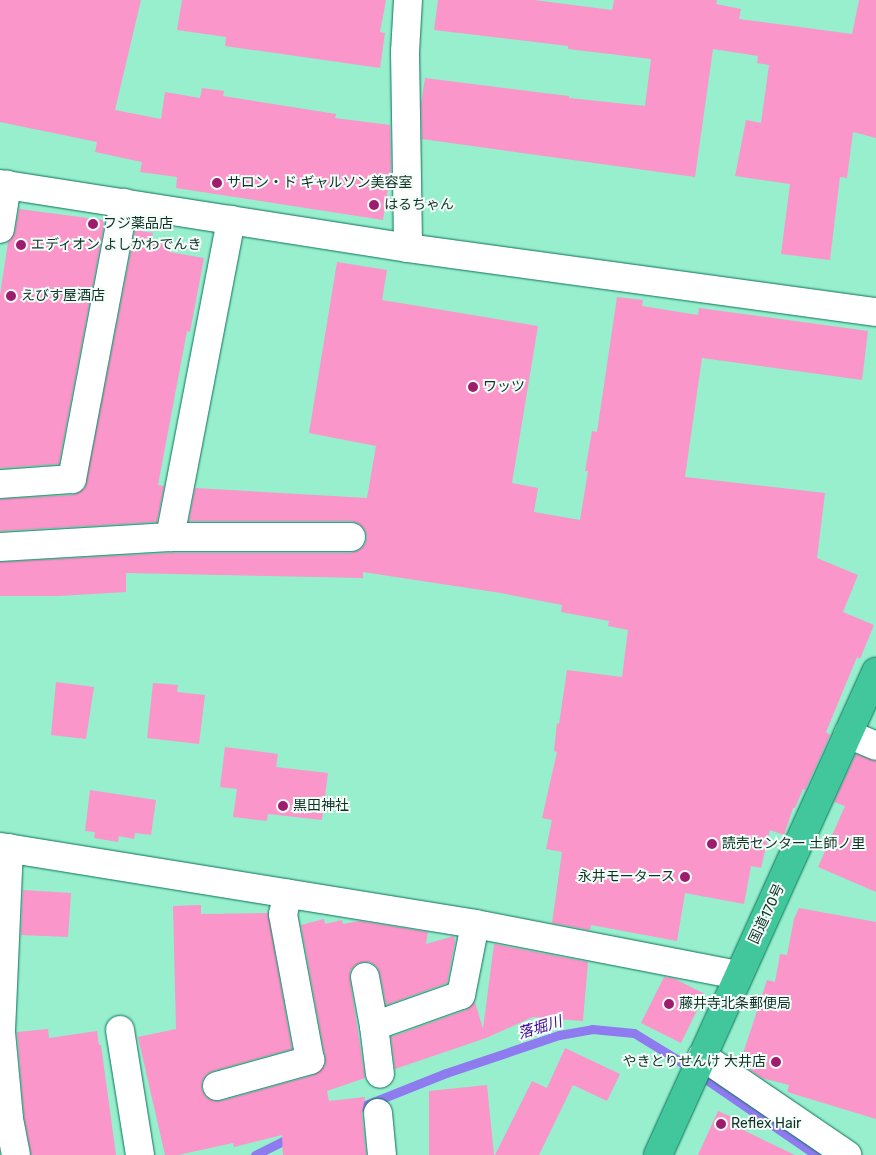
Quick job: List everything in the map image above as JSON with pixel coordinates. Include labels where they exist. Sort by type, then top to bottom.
[{"type":"highway","name":"国道170号","points":[[658,1155],[738,975],[800,845],[876,672]]},
{"type":"street","points":[[408,0],[405,52],[408,93],[408,248]]},
{"type":"street","points":[[0,230],[3,185],[408,248],[876,312]]},
{"type":"street","points":[[0,484],[72,479],[124,203]]},
{"type":"street","points":[[170,537],[231,220]]},
{"type":"street","points":[[0,547],[170,537],[351,537]]},
{"type":"street","points":[[848,734],[876,746]]},
{"type":"street","points":[[11,1153],[1,1032],[5,847],[475,924],[738,975]]},
{"type":"street","points":[[216,1086],[310,1060],[284,914],[288,894]]},
{"type":"street","points":[[374,1026],[461,995],[475,924]]},
{"type":"street","points":[[365,977],[380,1074]]},
{"type":"street","points":[[120,1030],[140,1155]]},
{"type":"street","points":[[697,1068],[847,1155]]},
{"type":"street","points":[[378,1113],[382,1155]]},
{"type":"building","points":[[0,0],[141,0],[115,110],[161,119],[165,92],[200,98],[202,88],[224,91],[223,96],[336,114],[335,118],[390,125],[391,169],[383,220],[176,188],[177,177],[140,172],[142,162],[95,152],[97,142],[0,122]]},
{"type":"building","points":[[182,0],[386,0],[380,32],[385,33],[380,68],[225,46],[226,37],[177,30]]},
{"type":"building","points":[[438,0],[534,0],[612,10],[614,0],[717,0],[716,4],[741,9],[739,19],[852,34],[859,0],[876,0],[876,138],[853,132],[847,178],[840,177],[830,260],[781,254],[790,184],[735,176],[746,120],[761,123],[769,65],[757,63],[758,56],[713,49],[695,177],[422,139],[421,104],[425,78],[569,96],[569,98],[645,106],[651,59],[568,49],[568,46],[434,30]]},
{"type":"building","points":[[19,209],[103,220],[104,226],[59,464],[0,468],[0,295],[8,242],[15,232]]},
{"type":"building","points":[[135,230],[153,233],[152,242],[170,245],[169,252],[204,258],[190,332],[187,331],[158,485],[164,486],[157,522],[0,531],[0,499],[73,495],[85,488]]},
{"type":"building","points":[[337,262],[387,270],[382,300],[538,326],[512,483],[538,488],[534,512],[580,520],[588,471],[585,471],[592,431],[597,432],[617,297],[643,300],[642,306],[698,315],[699,308],[868,331],[862,380],[702,358],[685,477],[825,493],[817,558],[858,575],[843,612],[874,625],[860,659],[857,657],[826,732],[830,735],[805,790],[803,789],[795,808],[793,808],[784,835],[770,830],[761,868],[751,866],[744,904],[685,893],[677,941],[591,925],[590,930],[552,923],[562,852],[546,849],[552,820],[542,818],[557,752],[554,751],[557,723],[559,724],[567,670],[622,677],[628,630],[608,626],[609,621],[561,612],[562,605],[501,593],[363,572],[363,578],[126,573],[126,592],[59,596],[0,596],[0,562],[170,553],[351,553],[359,550],[365,544],[367,537],[365,530],[359,524],[351,521],[189,521],[195,488],[367,498],[376,446],[309,433]]},
{"type":"building","points":[[56,682],[94,687],[86,739],[51,735]]},
{"type":"building","points":[[153,683],[178,685],[177,692],[205,695],[199,744],[147,738]]},
{"type":"building","points":[[225,747],[278,754],[276,767],[328,773],[322,820],[268,814],[267,821],[233,817],[237,789],[220,787]]},
{"type":"building","points":[[856,754],[876,761],[876,892],[818,867],[845,806],[834,802]]},
{"type":"building","points":[[90,790],[156,800],[151,835],[135,833],[134,839],[119,836],[118,842],[94,838],[95,832],[85,831]]},
{"type":"building","points":[[23,890],[71,893],[68,937],[21,935]]},
{"type":"building","points":[[201,905],[201,914],[268,913],[292,1049],[213,1071],[206,1075],[202,1082],[202,1090],[206,1097],[214,1101],[221,1101],[314,1075],[325,1065],[301,925],[324,919],[325,924],[342,920],[343,924],[359,921],[428,932],[426,944],[454,936],[455,942],[447,983],[386,1005],[377,967],[370,962],[363,962],[355,965],[350,971],[365,1078],[327,1091],[329,1101],[365,1097],[362,1114],[366,1155],[283,1155],[282,1135],[234,1147],[233,1143],[178,1155],[165,1155],[138,1037],[176,1029],[173,906]]},
{"type":"building","points":[[799,908],[876,922],[876,1119],[787,1092],[789,1085],[762,1078],[740,1063],[767,980],[775,982],[780,954],[787,955],[794,919]]},
{"type":"building","points":[[494,944],[588,962],[583,1021],[533,1017],[486,1038],[395,1069],[391,1037],[466,1010],[475,1002],[483,1029]]},
{"type":"building","points":[[664,977],[673,978],[705,994],[681,1043],[641,1023]]},
{"type":"building","points":[[48,1029],[49,1038],[97,1031],[99,1045],[101,1045],[116,1155],[31,1155],[24,1117],[17,1032]]},
{"type":"building","points":[[565,1048],[620,1074],[607,1101],[573,1085],[539,1155],[495,1155],[532,1081],[547,1088]]},
{"type":"building","points":[[487,1085],[494,1155],[429,1155],[429,1091]]},
{"type":"building","points":[[718,1111],[748,1124],[745,1131],[795,1155],[698,1155]]},
{"type":"waterway","name":"落堀川","points":[[353,1110],[446,1073],[559,1035],[592,1029],[634,1033],[675,1058],[816,1155]]},
{"type":"waterway","name":"落堀川","points":[[255,1155],[293,1136]]},
{"type":"place","name":"サロン・ド ギャルソン美容室","points":[[217,183]]},
{"type":"place","name":"はるちゃん","points":[[374,205]]},
{"type":"place","name":"フジ薬品店","points":[[93,224]]},
{"type":"place","name":"エディオン よしかわでんき","points":[[21,245]]},
{"type":"place","name":"えびす屋酒店","points":[[11,296]]},
{"type":"place","name":"ワッツ","points":[[473,387]]},
{"type":"place","name":"黒田神社","points":[[283,806]]},
{"type":"place","name":"読売センター 土師ノ里","points":[[712,844]]},
{"type":"place","name":"永井モータース","points":[[685,877]]},
{"type":"place","name":"藤井寺北条郵便局","points":[[669,1004]]},
{"type":"place","name":"やきとりせんけ 大井店","points":[[776,1062]]},
{"type":"place","name":"Reflex Hair","points":[[721,1124]]}]
